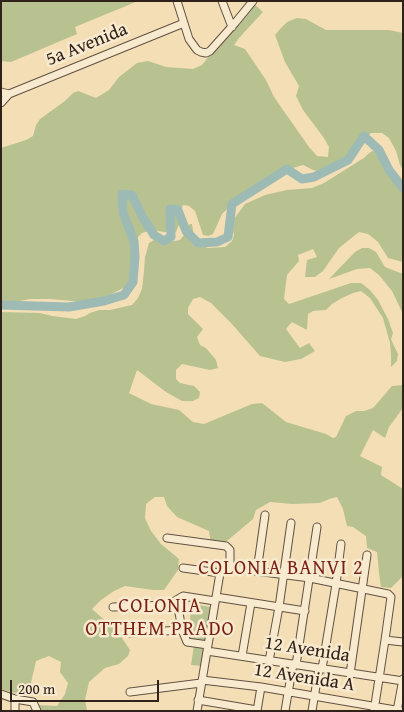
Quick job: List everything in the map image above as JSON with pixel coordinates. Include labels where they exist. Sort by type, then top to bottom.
[{"type":"street","points":[[177,1],[189,39],[196,50],[201,52],[210,50],[253,1]]},
{"type":"street","points":[[222,1],[232,27]]},
{"type":"street","name":"5a Avenida","points":[[5,93],[184,23]]},
{"type":"street","points":[[1,103],[5,93]]},
{"type":"street","points":[[257,571],[265,515]]},
{"type":"street","points":[[269,661],[291,523]]},
{"type":"street","points":[[285,711],[305,611],[317,527]]},
{"type":"street","points":[[168,538],[226,546],[230,550],[215,599],[202,682],[195,710]]},
{"type":"street","points":[[312,711],[336,584],[341,544]]},
{"type":"street","points":[[350,674],[367,555]]},
{"type":"street","points":[[183,568],[284,574],[388,594],[390,597],[385,640],[374,709]]},
{"type":"street","points":[[113,607],[168,605],[183,596],[251,602],[305,611]]},
{"type":"street","points":[[242,656],[251,602]]},
{"type":"street","points":[[129,632],[182,630],[178,607]]},
{"type":"street","name":"12 Avenida","points":[[182,630],[188,643],[242,656],[350,674],[403,680]]},
{"type":"street","points":[[385,640],[403,642]]},
{"type":"street","points":[[398,711],[403,680]]},
{"type":"street","name":"12 Avenida A","points":[[130,692],[202,682],[261,687],[374,709],[398,711]]},
{"type":"street","points":[[198,700],[257,711],[261,687]]},
{"type":"street","points":[[1,694],[33,702],[37,710]]},
{"type":"street","points":[[15,699],[15,711]]},
{"type":"green space","points":[[1,1],[138,1],[75,27],[77,34],[11,62],[1,61]]},
{"type":"green space","points":[[252,2],[263,12],[234,45],[245,49],[266,80],[274,97],[317,156],[328,157],[329,147],[303,110],[296,96],[299,86],[285,62],[275,35],[287,22],[297,18],[306,19],[326,30],[389,30],[403,33],[403,170],[389,138],[382,133],[371,133],[360,142],[352,153],[332,168],[322,172],[303,165],[286,170],[228,208],[222,214],[213,234],[208,236],[203,235],[195,211],[189,206],[183,205],[179,214],[180,222],[176,232],[151,230],[142,233],[136,239],[134,268],[127,286],[110,295],[85,302],[30,299],[1,303],[1,148],[33,136],[40,119],[73,93],[78,91],[96,98],[109,90],[119,77],[137,63],[148,61],[166,67],[193,69],[202,65]]},
{"type":"green space","points":[[372,151],[381,153],[387,159],[403,189],[403,262],[388,258],[378,242],[368,234],[359,232],[339,248],[323,271],[315,277],[305,277],[307,260],[317,257],[313,249],[298,255],[299,261],[287,275],[284,299],[289,304],[351,283],[361,283],[378,300],[393,333],[391,339],[398,354],[397,361],[391,367],[390,343],[383,318],[370,298],[361,291],[342,298],[326,310],[313,311],[308,314],[307,330],[292,322],[286,329],[300,348],[309,343],[315,351],[301,359],[285,362],[260,356],[211,303],[200,297],[193,299],[188,308],[188,314],[203,329],[197,337],[200,345],[206,348],[216,360],[218,368],[210,370],[182,364],[176,370],[176,379],[180,383],[194,386],[200,392],[199,398],[193,401],[182,401],[166,392],[137,370],[129,393],[151,404],[179,410],[193,422],[204,424],[252,404],[262,403],[286,422],[326,434],[333,438],[336,437],[346,416],[356,411],[373,408],[392,386],[403,385],[403,408],[389,427],[385,438],[373,430],[360,456],[382,467],[381,475],[403,489],[403,577],[391,588],[381,587],[377,552],[367,548],[366,536],[353,527],[347,526],[343,509],[337,497],[320,503],[292,504],[270,502],[256,510],[253,519],[217,547],[211,544],[209,531],[177,517],[167,506],[164,497],[155,497],[146,504],[145,518],[151,531],[161,544],[179,559],[178,570],[164,590],[125,586],[101,600],[92,609],[118,632],[130,650],[128,656],[119,664],[105,668],[89,682],[85,700],[87,710],[90,711],[39,711],[38,705],[57,706],[65,694],[68,683],[60,672],[61,662],[49,656],[36,661],[30,687],[19,694],[1,689],[1,312],[40,313],[76,319],[99,310],[110,310],[132,305],[142,289],[145,257],[149,243],[154,240],[169,242],[180,240],[186,228],[192,224],[194,237],[199,245],[208,248],[225,247],[232,241],[234,235],[231,223],[245,204],[265,195],[287,190],[312,188],[324,183]]},
{"type":"green space","points":[[362,248],[369,248],[376,252],[385,267],[403,274],[403,314],[392,291],[379,275],[370,268],[357,269],[329,279],[355,252]]},
{"type":"green space","points":[[191,604],[211,607],[205,642],[189,640]]},
{"type":"green space","points":[[194,645],[205,647],[202,666],[191,665]]},
{"type":"waterway","points":[[1,305],[69,307],[104,301],[124,295],[133,282],[135,257],[134,241],[123,213],[122,194],[132,195],[154,235],[164,241],[171,237],[170,209],[178,210],[186,231],[198,243],[217,242],[228,237],[232,204],[287,169],[302,179],[314,177],[348,160],[364,136],[379,150],[389,170],[403,188]]},
{"type":"district","name":"COLONIA BANVI 2","points":[[281,569]]},
{"type":"district","name":"COLONIA OTTHEM PRADO","points":[[160,618]]}]
